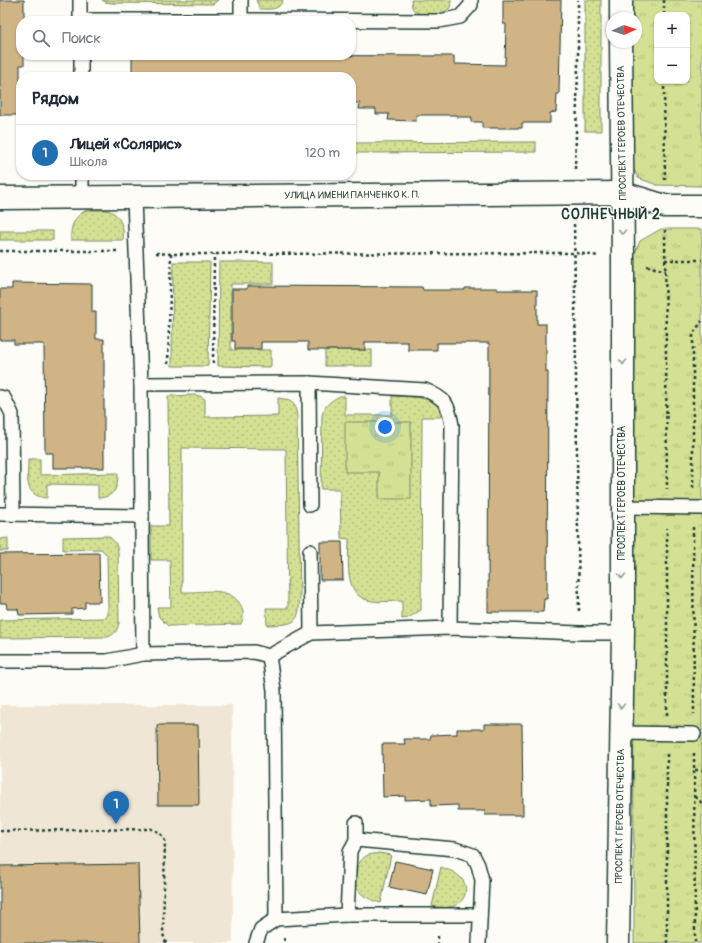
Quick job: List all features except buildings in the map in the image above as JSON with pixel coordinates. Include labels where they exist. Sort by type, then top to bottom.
[{"type":"street","points":[[620,0],[621,12]]},
{"type":"street","name":"ПРОСПЕКТ ГЕРОЕВ ОТЕЧЕСТВА","points":[[618,943],[622,633],[623,260],[621,48]]},
{"type":"street","name":"УЛИЦА ИМЕНИ ПАНЧЕНКО К. П.","points":[[0,198],[622,193],[665,206],[702,206]]},
{"type":"lane","points":[[80,0],[80,16]]},
{"type":"lane","points":[[241,0],[241,16]]},
{"type":"lane","points":[[356,21],[440,21],[460,17],[471,5],[471,0]]},
{"type":"lane","points":[[80,60],[81,72]]},
{"type":"lane","points":[[82,180],[82,198]]},
{"type":"lane","points":[[134,198],[141,384],[143,654]]},
{"type":"lane","points":[[141,384],[309,383],[425,390],[438,396],[449,406],[452,425],[450,628]]},
{"type":"lane","points":[[309,383],[310,505]]},
{"type":"lane","points":[[0,396],[4,398],[12,414],[6,514],[142,516]]},
{"type":"lane","points":[[622,507],[698,508]]},
{"type":"lane","points":[[310,550],[311,633]]},
{"type":"lane","points":[[0,661],[107,661],[143,654],[254,652],[269,656],[311,633],[450,628],[579,633],[622,633]]},
{"type":"lane","points":[[269,656],[274,690],[276,919]]},
{"type":"lane","points":[[621,732],[694,734]]},
{"type":"lane","points":[[347,915],[350,851],[356,840],[356,823]]},
{"type":"lane","points":[[356,840],[455,848],[473,855],[478,865],[482,880],[480,943]]},
{"type":"lane","points":[[256,943],[261,929],[276,919],[347,915],[480,915]]},
{"type":"path","points":[[578,0],[578,66],[573,194],[576,253],[579,633]]},
{"type":"path","points":[[664,0],[664,12]]},
{"type":"path","points":[[0,251],[137,251],[171,254],[576,253],[623,260],[666,271]]},
{"type":"path","points":[[168,384],[171,254]]},
{"type":"path","points":[[213,384],[214,254]]},
{"type":"path","points":[[665,260],[702,260]]},
{"type":"path","points":[[695,943],[694,734],[698,508],[693,334],[702,321]]},
{"type":"path","points":[[694,770],[702,770]]},
{"type":"path","points":[[695,797],[702,803]]},
{"type":"path","points":[[0,831],[152,829],[160,833],[165,841],[163,934],[166,943]]},
{"type":"shaded area","points":[[0,705],[232,705],[233,943],[0,943]]},
{"type":"green space","points":[[102,0],[218,0],[213,4],[112,3]]},
{"type":"green space","points":[[256,0],[283,0],[277,8],[260,9]]},
{"type":"green space","points":[[411,0],[451,0],[451,4],[450,8],[441,13],[425,15],[416,12],[413,9]]},
{"type":"green space","points":[[585,0],[601,0],[601,131],[585,131]]},
{"type":"green space","points":[[630,0],[702,0],[702,186],[657,185],[638,178],[630,161],[630,48],[642,48],[642,12],[630,12]]},
{"type":"green space","points":[[536,142],[536,152],[356,153],[356,143]]},
{"type":"green space","points":[[87,210],[106,210],[115,214],[122,226],[123,240],[71,240],[71,230],[76,218]]},
{"type":"green space","points":[[661,229],[702,229],[702,943],[634,943],[633,258],[640,241]]},
{"type":"green space","points":[[0,231],[53,231],[53,240],[0,240]]},
{"type":"green space","points":[[173,262],[210,262],[208,366],[172,366]]},
{"type":"green space","points":[[219,262],[273,262],[273,284],[231,284],[231,350],[271,350],[271,367],[218,366]]},
{"type":"green space","points":[[325,350],[372,350],[372,366],[325,366]]},
{"type":"green space","points":[[194,395],[205,399],[205,417],[278,416],[278,398],[290,400],[295,406],[297,416],[300,595],[297,617],[290,623],[267,625],[266,608],[288,608],[286,449],[182,448],[182,592],[214,591],[229,594],[240,604],[243,611],[243,616],[241,624],[168,626],[159,617],[157,607],[171,607],[170,560],[151,560],[151,526],[169,526],[168,396]]},
{"type":"green space","points":[[340,396],[345,396],[345,415],[392,415],[392,396],[422,398],[436,404],[440,410],[441,417],[422,417],[421,610],[408,618],[402,619],[402,601],[371,601],[359,596],[354,590],[351,583],[348,565],[349,539],[341,538],[340,489],[321,489],[322,415],[328,404]]},
{"type":"green space","points":[[345,422],[411,422],[411,499],[379,499],[379,472],[345,472]]},
{"type":"green space","points":[[28,459],[40,459],[40,475],[118,473],[116,488],[108,496],[98,498],[98,485],[47,484],[47,498],[39,497],[30,490],[28,485]]},
{"type":"green space","points":[[108,536],[115,543],[118,552],[119,623],[114,633],[108,637],[0,638],[0,620],[104,618],[108,615],[107,555],[101,549],[63,550],[63,537]]},
{"type":"green space","points":[[8,538],[8,551],[0,551],[0,539]]},
{"type":"green space","points":[[379,853],[391,855],[381,903],[364,896],[355,884],[356,870],[360,862],[368,855]]},
{"type":"green space","points":[[441,867],[458,875],[465,886],[466,890],[463,899],[455,906],[432,906]]},
{"type":"place","name":"Лицей «Солярис»","points":[[116,824]]},
{"type":"district","name":"СОЛНЕЧНЫЙ 2","points":[[611,214]]}]
